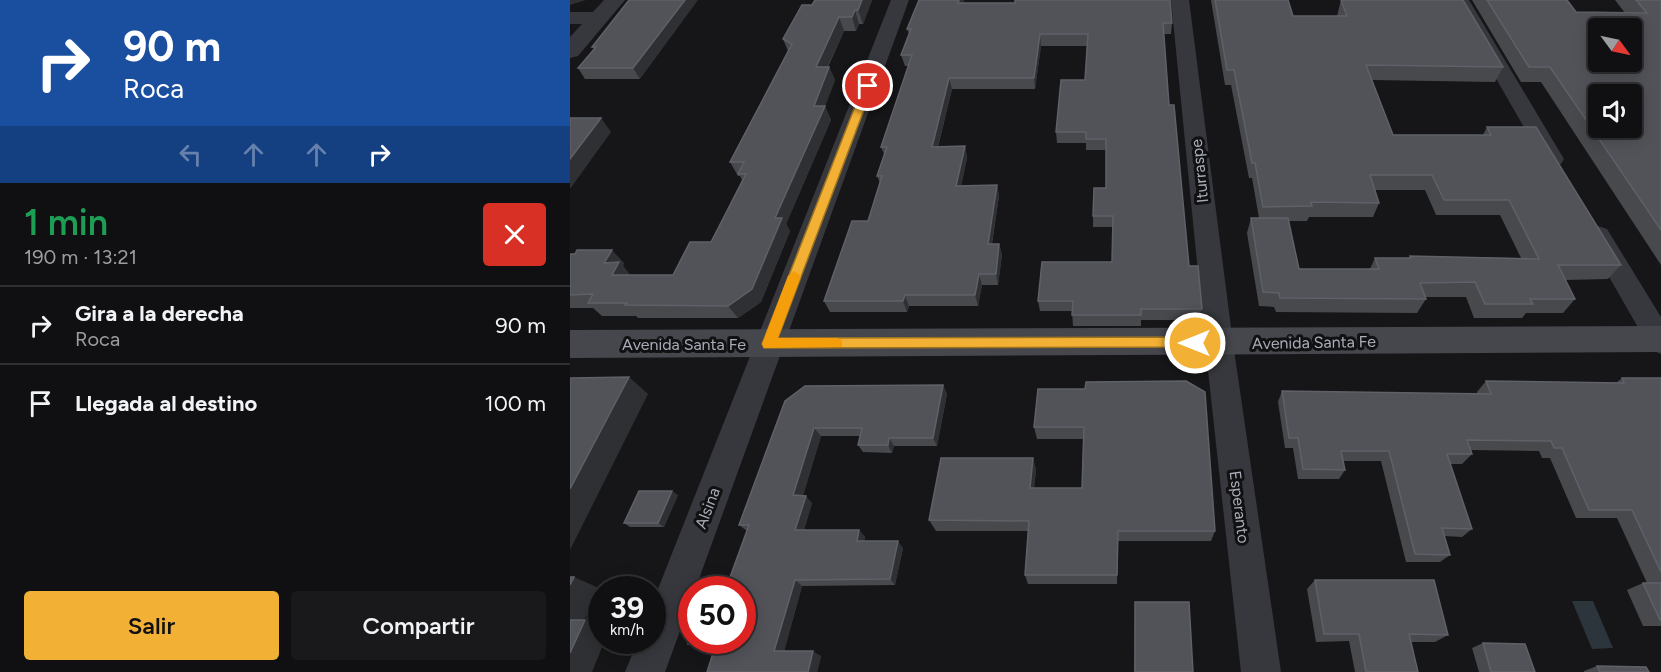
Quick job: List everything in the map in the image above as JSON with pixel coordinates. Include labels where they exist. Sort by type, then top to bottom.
[{"type":"main road","name":"Avenida Santa Fe","points":[[570,344],[1660,340]]},
{"type":"street","points":[[570,51],[615,0]]},
{"type":"street","name":"Alsina","points":[[645,672],[900,0]]},
{"type":"street","name":"Iturraspe","points":[[1180,0],[1219,343]]},
{"type":"street","points":[[1460,0],[1563,174]]},
{"type":"street","points":[[570,18],[599,18]]},
{"type":"street","points":[[1587,216],[1660,340]]},
{"type":"street","name":"Esperanto","points":[[1219,343],[1261,672]]},
{"type":"shaded area","points":[[1572,601],[1593,601],[1613,648],[1592,649]]},
{"type":"building","points":[[629,0],[685,0],[633,68],[578,68],[596,47],[592,47]]},
{"type":"building","points":[[815,0],[862,0],[852,17],[839,17],[816,67],[829,67],[814,106],[825,106],[775,218],[782,218],[752,289],[728,306],[588,303],[593,294],[570,295],[570,254],[575,254],[577,250],[612,250],[604,263],[619,262],[612,275],[673,275],[690,242],[711,242],[746,174],[738,174],[744,162],[730,162],[792,44],[783,39],[802,5],[812,5]]},
{"type":"building","points":[[919,0],[1015,3],[1015,0],[1170,0],[1172,23],[1163,23],[1169,105],[1174,105],[1189,266],[1198,266],[1202,309],[1141,309],[1141,315],[1072,315],[1073,301],[1038,301],[1042,262],[1112,262],[1113,216],[1093,216],[1094,188],[1106,188],[1106,139],[1086,139],[1086,132],[1056,132],[1061,80],[1085,80],[1088,34],[1040,34],[1034,78],[949,78],[932,147],[965,146],[956,186],[997,185],[988,244],[999,244],[996,274],[979,274],[975,295],[905,295],[903,301],[824,301],[852,221],[868,221],[882,176],[877,176],[887,147],[881,147],[912,55],[901,55],[911,29],[907,29]]},
{"type":"building","points":[[1215,0],[1288,0],[1293,16],[1347,16],[1341,0],[1463,0],[1503,67],[1366,65],[1393,135],[1491,135],[1487,127],[1536,127],[1621,265],[1558,265],[1575,299],[1530,299],[1533,304],[1485,304],[1475,282],[1420,283],[1426,299],[1280,298],[1279,293],[1263,292],[1251,218],[1288,218],[1299,269],[1379,269],[1375,258],[1411,258],[1410,256],[1539,259],[1509,200],[1444,200],[1432,175],[1370,175],[1379,203],[1311,202],[1312,206],[1263,207],[1234,70],[1227,70]]},
{"type":"building","points":[[1487,0],[1567,0],[1576,12],[1647,13],[1636,0],[1661,0],[1661,230],[1598,138],[1642,138],[1642,84],[1588,84],[1588,123],[1550,67],[1529,67]]},
{"type":"building","points":[[570,118],[601,118],[570,159]]},
{"type":"building","points":[[629,377],[570,489],[570,378]]},
{"type":"building","points":[[1622,378],[1661,378],[1661,572],[1632,510],[1589,510],[1562,448],[1554,448],[1551,441],[1467,440],[1472,454],[1447,454],[1472,529],[1442,528],[1450,555],[1415,554],[1389,451],[1341,451],[1345,470],[1303,469],[1298,438],[1289,438],[1282,391],[1491,394],[1486,381],[1624,383]]},
{"type":"building","points":[[1186,381],[1205,392],[1215,531],[1118,531],[1117,575],[1025,575],[1029,521],[929,520],[941,458],[1033,458],[1030,488],[1082,488],[1084,427],[1034,427],[1038,389],[1085,389],[1086,382]]},
{"type":"building","points":[[943,385],[933,438],[889,438],[888,445],[858,445],[862,428],[814,428],[793,495],[806,496],[795,530],[859,530],[857,541],[898,541],[890,579],[795,580],[774,651],[813,651],[808,672],[707,672],[713,654],[756,654],[756,576],[730,576],[749,525],[739,525],[785,401],[805,386]]},
{"type":"building","points":[[639,491],[672,491],[658,523],[624,523]]},
{"type":"building","points":[[1315,580],[1434,580],[1448,635],[1409,634],[1418,672],[1366,672],[1359,634],[1324,634]]},
{"type":"building","points":[[1643,583],[1661,583],[1661,620],[1660,620]]},
{"type":"building","points":[[1135,602],[1189,602],[1193,672],[1135,672]]},
{"type":"building","points":[[570,620],[585,620],[570,653]]},
{"type":"building","points":[[1483,643],[1525,644],[1535,672],[1491,672]]},
{"type":"building","points":[[1597,666],[1646,667],[1649,672],[1600,672]]},
{"type":"slow traffic","points":[[794,276],[769,344],[837,344]]},
{"type":"route","points":[[868,86],[769,344],[1195,343]]}]
